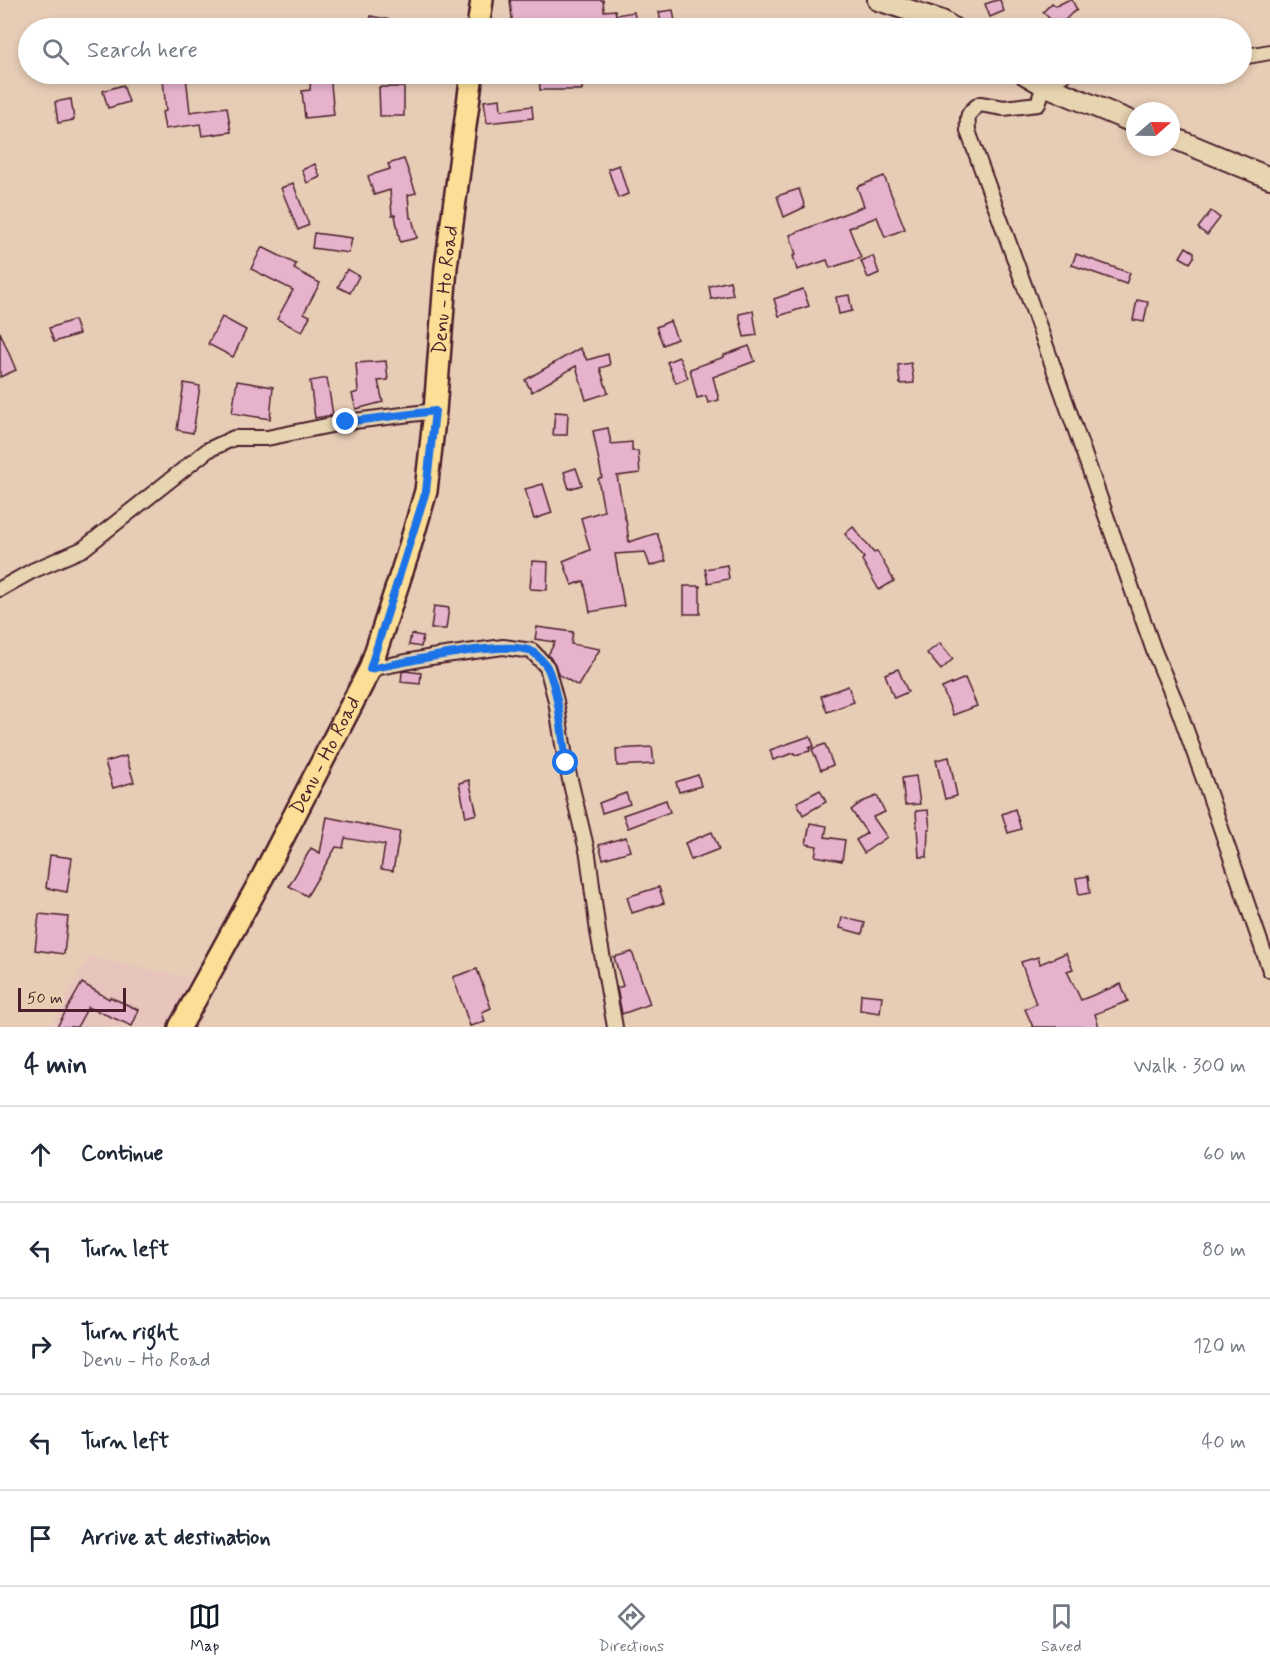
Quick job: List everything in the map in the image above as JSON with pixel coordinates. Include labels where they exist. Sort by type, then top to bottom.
[{"type":"main road","points":[[479,18],[482,0]]},
{"type":"main road","points":[[886,2],[933,18]]},
{"type":"main road","name":"Denu - Ho Road","points":[[180,1027],[263,876],[370,669],[426,491],[435,411],[446,267],[471,84]]},
{"type":"main road","points":[[1044,85],[1126,119]]},
{"type":"main road","points":[[1180,141],[1270,178]]},
{"type":"street","points":[[1252,55],[1270,52]]},
{"type":"street","points":[[1044,85],[1038,104],[1004,108],[980,104],[969,111],[968,131],[1154,651],[1194,752],[1270,970]]},
{"type":"street","points":[[0,589],[32,571],[83,549],[208,450],[234,438],[267,438],[346,422],[435,411]]},
{"type":"street","points":[[370,669],[431,657],[503,647],[532,651],[547,667],[556,700],[566,763],[588,855],[598,932],[615,1027]]},
{"type":"shaded area","points":[[88,957],[193,978],[169,1027],[50,1027]]},
{"type":"building","points":[[510,0],[603,0],[604,11],[615,10],[616,15],[634,12],[635,18],[512,18]]},
{"type":"building","points":[[1000,0],[1004,11],[990,17],[985,4]]},
{"type":"building","points":[[1072,0],[1077,10],[1067,18],[1049,18],[1043,12],[1052,3],[1056,6]]},
{"type":"building","points":[[673,10],[674,18],[660,18],[659,12]]},
{"type":"building","points":[[163,84],[187,84],[190,112],[227,107],[231,132],[202,136],[200,124],[165,129],[162,112],[166,111]]},
{"type":"building","points":[[310,84],[331,84],[334,115],[305,118],[302,91],[310,90]]},
{"type":"building","points":[[540,84],[582,84],[582,90],[540,90]]},
{"type":"building","points":[[123,85],[129,102],[108,108],[103,91]]},
{"type":"building","points":[[379,87],[404,87],[404,116],[380,116]]},
{"type":"building","points":[[71,99],[74,120],[58,123],[55,102]]},
{"type":"building","points":[[500,99],[501,110],[532,106],[533,118],[487,123],[484,101]]},
{"type":"building","points":[[404,159],[416,193],[408,195],[410,218],[412,218],[417,238],[400,242],[395,215],[392,215],[390,190],[374,195],[368,176],[390,169],[388,164]]},
{"type":"building","points":[[315,164],[320,177],[307,183],[302,170]]},
{"type":"building","points":[[619,165],[628,194],[618,198],[608,169]]},
{"type":"building","points":[[884,176],[905,229],[885,237],[877,217],[849,228],[861,258],[830,268],[827,260],[797,270],[793,256],[796,255],[790,235],[864,206],[857,187]]},
{"type":"building","points":[[293,183],[309,225],[298,230],[281,188]]},
{"type":"building","points":[[799,189],[805,207],[784,217],[777,196]]},
{"type":"building","points":[[1211,211],[1220,218],[1207,235],[1198,228]]},
{"type":"building","points":[[314,233],[352,238],[349,253],[312,248]]},
{"type":"building","points":[[262,247],[296,264],[294,269],[320,283],[304,313],[310,316],[302,332],[277,319],[293,290],[251,269]]},
{"type":"building","points":[[1186,247],[1194,252],[1190,263],[1180,257]]},
{"type":"building","points":[[1076,254],[1130,273],[1126,284],[1072,265]]},
{"type":"building","points":[[873,256],[879,273],[868,278],[861,261]]},
{"type":"building","points":[[347,269],[359,276],[350,293],[338,287]]},
{"type":"building","points":[[730,281],[733,295],[711,299],[709,286]]},
{"type":"building","points":[[803,289],[809,306],[779,316],[774,299]]},
{"type":"building","points":[[849,295],[852,311],[839,314],[836,297]]},
{"type":"building","points":[[1137,300],[1148,302],[1144,322],[1133,320]]},
{"type":"building","points":[[753,311],[757,335],[744,337],[739,314]]},
{"type":"building","points":[[222,317],[246,330],[233,357],[208,344]]},
{"type":"building","points":[[74,320],[79,334],[54,342],[49,328]]},
{"type":"building","points":[[670,321],[677,339],[663,345],[656,327]]},
{"type":"building","points":[[0,332],[16,370],[0,377]]},
{"type":"building","points":[[749,346],[755,361],[713,377],[719,400],[708,403],[706,396],[697,398],[690,369]]},
{"type":"building","points":[[580,348],[587,360],[608,354],[610,365],[600,368],[608,393],[586,400],[576,366],[532,392],[525,380]]},
{"type":"building","points":[[679,357],[688,378],[676,383],[667,362]]},
{"type":"building","points":[[386,361],[388,380],[378,381],[383,402],[356,409],[352,394],[358,392],[356,363]]},
{"type":"building","points":[[911,363],[914,383],[900,384],[898,365]]},
{"type":"building","points":[[327,378],[333,415],[315,418],[310,381]]},
{"type":"building","points":[[237,381],[273,387],[270,419],[232,413]]},
{"type":"building","points":[[184,383],[200,386],[193,433],[177,430]]},
{"type":"building","points":[[555,412],[568,413],[567,435],[553,435]]},
{"type":"building","points":[[608,428],[611,444],[632,442],[632,451],[638,451],[640,473],[617,476],[629,542],[657,533],[666,561],[650,566],[645,552],[615,554],[624,606],[590,612],[584,581],[572,585],[563,561],[590,550],[581,518],[604,511],[598,479],[602,477],[593,431]]},
{"type":"building","points":[[576,468],[582,485],[569,489],[564,472]]},
{"type":"building","points":[[543,484],[552,513],[534,519],[525,489]]},
{"type":"building","points":[[853,527],[874,553],[877,551],[894,581],[879,590],[862,560],[864,558],[845,534]]},
{"type":"building","points":[[532,561],[548,562],[547,590],[530,589]]},
{"type":"building","points":[[727,565],[729,579],[708,583],[705,569]]},
{"type":"building","points":[[684,586],[700,586],[700,614],[684,614]]},
{"type":"building","points":[[434,606],[449,608],[446,629],[431,629]]},
{"type":"building","points":[[537,627],[573,632],[571,644],[600,649],[578,686],[558,674],[555,664],[548,655],[555,642],[535,639]]},
{"type":"building","points":[[411,634],[423,636],[421,647],[409,645]]},
{"type":"building","points":[[940,643],[953,659],[941,670],[927,653]]},
{"type":"building","points":[[898,669],[908,692],[894,698],[885,674]]},
{"type":"building","points":[[402,672],[421,673],[420,684],[401,682]]},
{"type":"building","points":[[965,678],[977,706],[953,715],[942,688]]},
{"type":"building","points":[[848,686],[854,702],[827,712],[821,696]]},
{"type":"building","points":[[810,736],[814,746],[809,748],[810,751],[795,755],[794,753],[773,760],[770,750]]},
{"type":"building","points":[[825,744],[833,765],[821,770],[812,749]]},
{"type":"building","points":[[652,747],[654,764],[617,766],[616,749]]},
{"type":"building","points":[[126,756],[134,782],[113,788],[105,762]]},
{"type":"building","points":[[949,757],[957,796],[945,799],[936,760]]},
{"type":"building","points":[[698,775],[701,786],[679,792],[676,782]]},
{"type":"building","points":[[916,776],[920,804],[905,805],[902,778]]},
{"type":"building","points":[[469,780],[477,814],[466,817],[459,783]]},
{"type":"building","points":[[820,790],[826,802],[803,815],[797,802]]},
{"type":"building","points":[[626,793],[630,804],[602,813],[599,803]]},
{"type":"building","points":[[877,796],[885,812],[873,817],[887,837],[864,853],[856,840],[867,833],[851,810],[862,802]]},
{"type":"building","points":[[666,800],[670,812],[628,828],[623,815]]},
{"type":"building","points":[[1015,809],[1021,829],[1008,833],[1002,814]]},
{"type":"building","points":[[928,810],[930,829],[928,829],[927,857],[919,857],[916,811]]},
{"type":"building","points":[[327,817],[400,832],[393,871],[381,869],[385,845],[345,838],[343,848],[336,847],[307,896],[289,886],[311,848],[320,853]]},
{"type":"building","points":[[810,823],[827,826],[825,837],[845,840],[842,861],[815,856],[817,846],[806,844]]},
{"type":"building","points":[[712,832],[719,849],[691,860],[685,843]]},
{"type":"building","points":[[626,837],[630,851],[603,859],[599,845]]},
{"type":"building","points":[[50,855],[72,858],[67,892],[46,888]]},
{"type":"building","points":[[1088,876],[1090,893],[1079,895],[1076,878]]},
{"type":"building","points":[[659,887],[664,903],[632,913],[627,897]]},
{"type":"building","points":[[39,914],[68,917],[64,954],[35,950]]},
{"type":"building","points":[[842,917],[865,923],[862,934],[840,928]]},
{"type":"building","points":[[632,952],[650,1004],[622,1014],[617,988],[623,986],[614,957]]},
{"type":"building","points":[[1066,953],[1073,969],[1067,971],[1081,1000],[1121,984],[1128,1001],[1095,1014],[1099,1027],[1033,1027],[1025,1009],[1036,1004],[1021,962],[1038,957],[1040,964]]},
{"type":"building","points":[[477,969],[491,1008],[482,1012],[485,1022],[470,1026],[453,977]]},
{"type":"building","points":[[82,983],[109,999],[110,997],[139,1010],[132,1026],[88,1007],[77,1027],[57,1027]]},
{"type":"building","points":[[861,994],[882,996],[880,1013],[860,1010]]},
{"type":"route","points":[[346,422],[435,411],[426,491],[370,669],[431,657],[503,647],[532,651],[547,667],[556,700],[566,763]]}]
